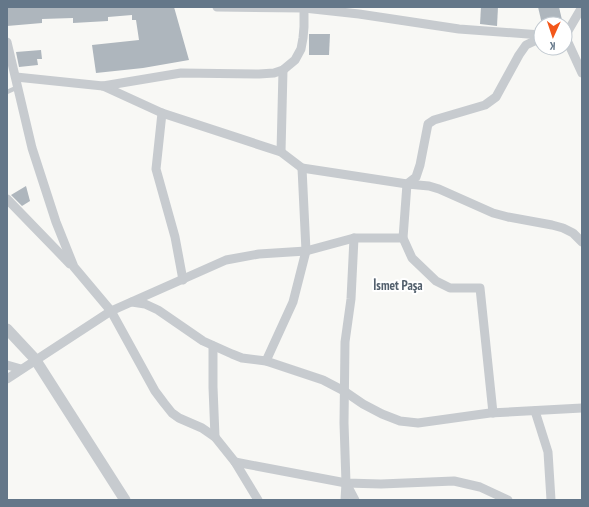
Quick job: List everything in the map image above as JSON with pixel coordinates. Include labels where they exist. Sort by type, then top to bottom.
[{"type":"street","points":[[217,7],[304,7],[459,29],[533,34]]},
{"type":"street","points":[[16,77],[103,86],[181,73],[274,73],[283,70],[295,60],[301,49],[304,27],[304,7]]},
{"type":"street","points":[[573,22],[582,7]]},
{"type":"street","points":[[7,42],[32,148],[56,222],[74,267]]},
{"type":"street","points":[[493,413],[480,288],[450,288],[436,281],[412,258],[403,238],[407,184],[416,177],[420,165],[428,124],[434,120],[491,101],[496,97],[526,45],[533,42]]},
{"type":"street","points":[[573,53],[582,73]]},
{"type":"street","points":[[281,152],[283,70]]},
{"type":"street","points":[[103,86],[162,113],[281,152],[302,168],[428,186],[439,189],[477,207],[501,215],[563,228],[573,233],[582,242]]},
{"type":"street","points":[[162,113],[156,169],[175,237],[183,280]]},
{"type":"street","points":[[266,361],[294,302],[306,251],[302,168]]},
{"type":"street","points":[[7,198],[74,267],[111,311],[155,391],[172,413],[178,418],[202,428],[215,437],[235,462],[258,500]]},
{"type":"street","points":[[7,379],[111,311],[226,260],[240,257],[306,251],[354,238],[403,238]]},
{"type":"street","points":[[345,500],[345,342],[351,299],[354,238]]},
{"type":"street","points":[[132,302],[145,304],[158,310],[187,331],[213,346],[242,358],[266,361],[323,380],[382,414],[400,421],[418,423],[493,413],[582,408]]},
{"type":"street","points":[[7,329],[35,360],[125,500]]},
{"type":"street","points":[[213,346],[215,437]]},
{"type":"street","points":[[7,365],[21,369]]},
{"type":"street","points":[[535,411],[548,452],[551,500]]},
{"type":"street","points":[[235,462],[346,483],[381,484],[454,481],[480,487],[508,500]]},
{"type":"street","points":[[346,483],[355,500]]},
{"type":"lane","points":[[7,92],[18,87]]},
{"type":"building","points":[[7,7],[174,7],[189,60],[143,68],[96,73],[92,45],[139,40],[136,20],[132,20],[132,15],[108,17],[108,21],[73,23],[73,18],[42,19],[42,23],[7,26]]},
{"type":"building","points":[[481,7],[498,7],[497,26],[480,24]]},
{"type":"building","points":[[538,7],[559,7],[561,16],[540,16]]},
{"type":"building","points":[[309,34],[330,34],[329,55],[309,55]]},
{"type":"building","points":[[41,50],[42,59],[37,59],[38,65],[19,67],[16,52]]},
{"type":"building","points":[[26,186],[30,201],[22,206],[11,195]]},
{"type":"district","name":"İsmet Paşa","points":[[398,285]]}]
